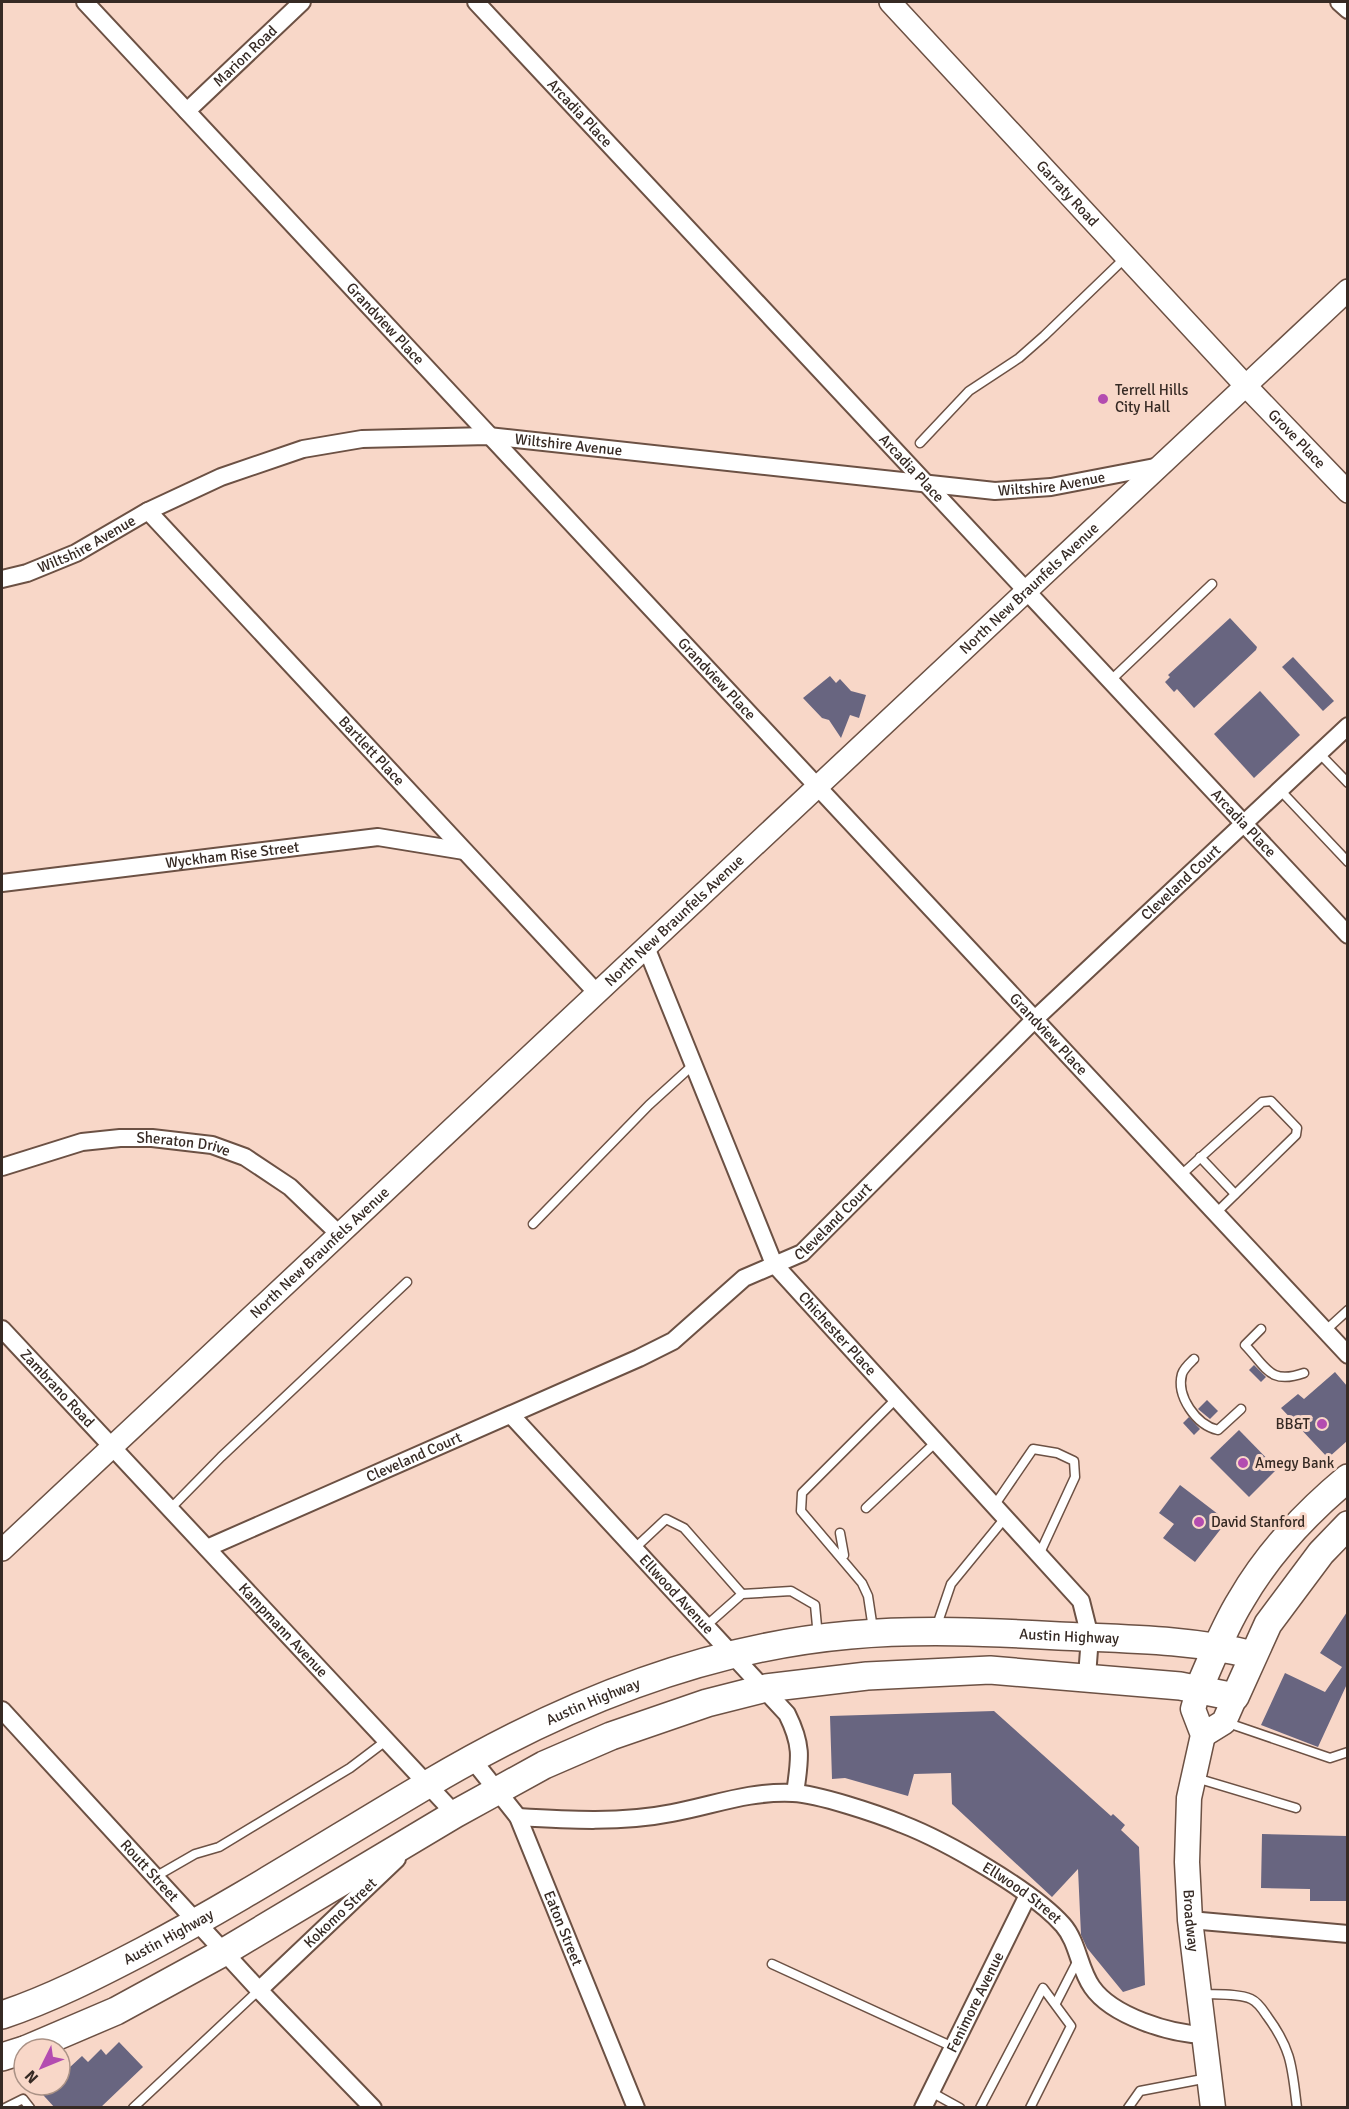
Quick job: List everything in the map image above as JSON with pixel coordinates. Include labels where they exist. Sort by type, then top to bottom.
[{"type":"main road","points":[[1346,1530],[1321,1553],[1268,1624],[1224,1722],[1203,1735],[1192,1709],[1199,1688],[1241,1599],[1293,1531],[1347,1479]]},
{"type":"main road","name":"Austin Highway","points":[[2,2015],[99,1974],[197,1923],[428,1783],[526,1728],[596,1699],[695,1665],[735,1655],[819,1640],[935,1631],[1090,1637],[1218,1646],[1253,1655]]},
{"type":"main road","points":[[54,2037],[116,2011],[224,1952],[455,1814],[544,1765],[611,1737],[706,1704],[766,1688],[926,1672],[990,1670],[1087,1676],[1199,1688],[1235,1697]]},
{"type":"main road","name":"Broadway","points":[[1203,1735],[1189,1798],[1187,1862],[1190,1920],[1214,2108]]},
{"type":"street","name":"Grandview Place","points":[[85,2],[1347,1355]]},
{"type":"street","name":"Marion Road","points":[[187,111],[302,2]]},
{"type":"street","name":"Arcadia Place","points":[[476,2],[1347,935]]},
{"type":"street","name":"Garraty Road","points":[[890,2],[1245,386]]},
{"type":"street","points":[[1339,2],[1347,10]]},
{"type":"street","name":"North New Braunfels Avenue","points":[[2,1550],[1347,290]]},
{"type":"street","name":"Grove Place","points":[[1245,386],[1347,492]]},
{"type":"street","name":"Wiltshire Avenue","points":[[2,579],[27,573],[76,553],[148,511],[220,477],[303,449],[362,439],[488,436],[995,491],[1051,487],[1160,466]]},
{"type":"street","name":"Bartlett Place","points":[[148,511],[597,993]]},
{"type":"street","name":"Cleveland Court","points":[[207,1548],[511,1415],[673,1341],[744,1278],[802,1253],[1035,1018],[1347,726]]},
{"type":"street","name":"Wyckham Rise Street","points":[[2,883],[378,837],[464,851]]},
{"type":"street","name":"Chichester Place","points":[[646,947],[774,1264],[1081,1601],[1090,1637],[1087,1676]]},
{"type":"street","name":"Sheraton Drive","points":[[2,1167],[82,1142],[120,1137],[212,1145],[245,1157],[290,1188],[339,1234]]},
{"type":"street","name":"Zambrano Road","points":[[2,1329],[111,1447]]},
{"type":"street","name":"Ellwood Avenue","points":[[511,1415],[766,1688],[787,1714],[799,1737],[800,1765],[795,1793]]},
{"type":"street","name":"Kampmann Avenue","points":[[111,1447],[455,1814]]},
{"type":"street","name":"Routt Street","points":[[2,1710],[259,1990],[373,2108]]},
{"type":"street","name":"Eaton Street","points":[[472,1759],[518,1817],[636,2108]]},
{"type":"street","points":[[518,1817],[578,1820],[633,1818],[671,1813],[748,1794],[795,1793]]},
{"type":"street","name":"Ellwood Street","points":[[795,1793],[902,1824],[945,1844],[1028,1895],[1064,1926],[1080,1956],[1091,1986],[1110,2007],[1162,2028],[1188,2035],[1205,2035]]},
{"type":"street","name":"Kokomo Street","points":[[259,1990],[421,1835]]},
{"type":"street","name":"Fenimore Avenue","points":[[923,2108],[1028,1895]]},
{"type":"street","points":[[1190,1920],[1347,1934]]},
{"type":"lane","points":[[920,443],[969,391],[1036,344],[1126,257]]},
{"type":"lane","points":[[1110,681],[1212,584]]},
{"type":"lane","points":[[1319,753],[1345,780]]},
{"type":"lane","points":[[1280,790],[1347,862]]},
{"type":"lane","points":[[533,1224],[649,1105],[693,1065]]},
{"type":"lane","points":[[1181,1175],[1262,1101],[1271,1101],[1297,1128],[1296,1135],[1216,1213]]},
{"type":"lane","points":[[1200,1158],[1235,1194]]},
{"type":"lane","points":[[170,1509],[221,1457],[407,1282]]},
{"type":"lane","points":[[1324,1331],[1347,1310]]},
{"type":"lane","points":[[1261,1329],[1245,1345],[1275,1377],[1287,1379],[1304,1373]]},
{"type":"lane","points":[[1194,1359],[1182,1371],[1180,1388],[1188,1407],[1209,1428],[1218,1430],[1241,1409]]},
{"type":"lane","points":[[874,1634],[868,1596],[862,1583],[845,1560],[801,1511],[802,1493],[896,1399]]},
{"type":"lane","points":[[866,1508],[936,1442]]},
{"type":"lane","points":[[935,1631],[951,1584],[1000,1512],[1033,1449],[1057,1453],[1074,1461],[1075,1477],[1039,1555]]},
{"type":"lane","points":[[635,1548],[666,1519],[684,1528],[742,1594]]},
{"type":"lane","points":[[840,1533],[845,1560]]},
{"type":"lane","points":[[707,1625],[742,1594],[791,1591],[815,1605],[819,1640]]},
{"type":"lane","points":[[1224,1722],[1330,1758],[1347,1752]]},
{"type":"lane","points":[[155,1877],[195,1854],[219,1847],[350,1768],[387,1740]]},
{"type":"lane","points":[[1193,1777],[1296,1808]]},
{"type":"lane","points":[[1056,2003],[1080,1956]]},
{"type":"lane","points":[[772,1964],[953,2048]]},
{"type":"lane","points":[[981,2108],[1042,1988],[1056,2003],[1071,2026],[1030,2108]]},
{"type":"lane","points":[[133,2108],[259,1990]]},
{"type":"lane","points":[[1200,1994],[1245,1997],[1254,2000],[1261,2008],[1284,2039],[1291,2058],[1297,2108]]},
{"type":"lane","points":[[1128,2108],[1140,2091],[1210,2077]]},
{"type":"lane","points":[[931,2092],[960,2108]]},
{"type":"lane","points":[[5,2108],[23,2099],[30,2108]]},
{"type":"building","points":[[1230,618],[1257,647],[1256,650],[1194,708],[1177,689],[1174,692],[1165,682],[1170,677],[1168,675]]},
{"type":"building","points":[[1293,657],[1334,701],[1323,711],[1282,667]]},
{"type":"building","points":[[830,676],[836,683],[840,679],[851,691],[866,695],[859,718],[850,715],[841,738],[829,720],[822,718],[803,698]]},
{"type":"building","points":[[1260,691],[1300,735],[1254,778],[1214,734]]},
{"type":"building","points":[[1254,1365],[1266,1377],[1261,1382],[1249,1370]]},
{"type":"building","name":"BB&T","points":[[1335,1372],[1347,1386],[1347,1441],[1328,1458],[1281,1408],[1298,1394],[1304,1399]]},
{"type":"building","points":[[1207,1400],[1218,1411],[1210,1419],[1198,1409]]},
{"type":"building","points":[[1189,1417],[1200,1429],[1194,1435],[1183,1423]]},
{"type":"building","name":"Amegy Bank","points":[[1239,1430],[1277,1469],[1249,1497],[1210,1458]]},
{"type":"building","name":"David Stanford","points":[[1180,1485],[1227,1521],[1195,1562],[1163,1538],[1174,1524],[1159,1513]]},
{"type":"building","points":[[1347,1612],[1347,1684],[1318,1747],[1261,1725],[1285,1673],[1325,1692],[1342,1667],[1320,1653]]},
{"type":"building","points":[[994,1711],[1111,1816],[1113,1814],[1125,1825],[1121,1830],[1139,1847],[1145,1985],[1123,1992],[1087,1948],[1081,1935],[1078,1869],[1052,1897],[952,1804],[951,1773],[914,1774],[908,1796],[845,1778],[832,1779],[830,1716]]},
{"type":"building","points":[[1262,1834],[1347,1836],[1347,1901],[1310,1901],[1310,1889],[1261,1888]]},
{"type":"building","points":[[119,2042],[143,2067],[100,2108],[55,2108],[45,2097],[72,2097],[72,2065],[82,2056],[88,2062],[101,2049],[106,2055]]},
{"type":"place","name":"Terrell Hills City Hall","points":[[1103,399]]},
{"type":"place","name":"BB&T","points":[[1322,1424]]},
{"type":"place","name":"Amegy Bank","points":[[1243,1463]]},
{"type":"place","name":"David Stanford","points":[[1199,1522]]}]
